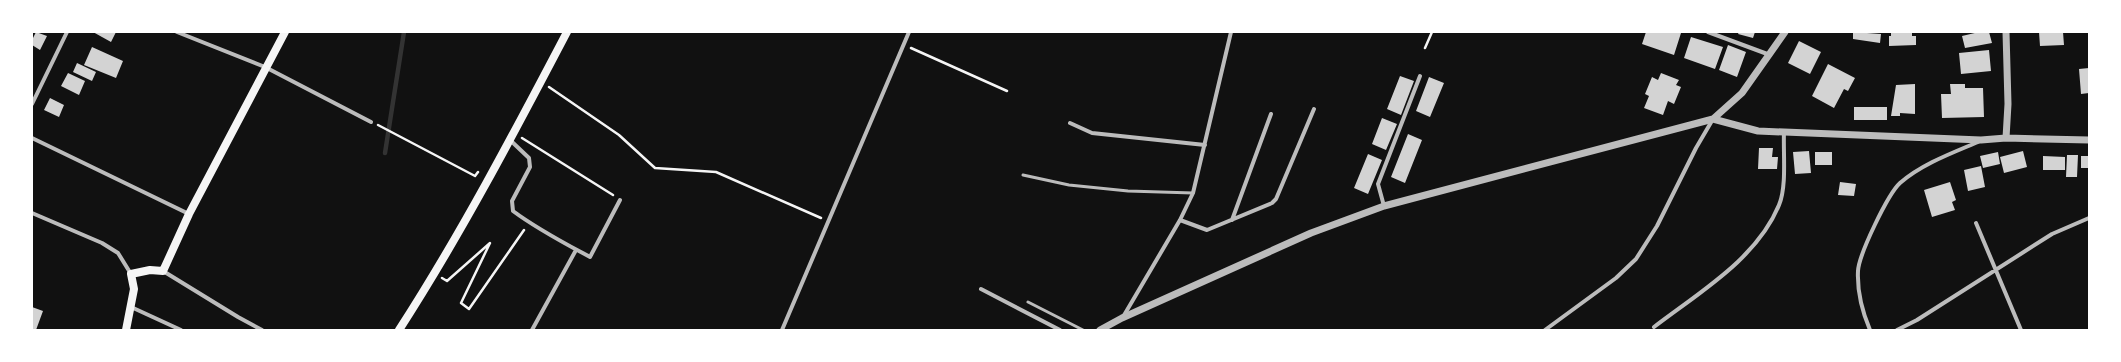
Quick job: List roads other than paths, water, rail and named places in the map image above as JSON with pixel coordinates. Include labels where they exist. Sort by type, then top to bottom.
[{"type":"main road","points":[[126,330],[134,289],[131,274],[150,270],[163,271],[189,214],[265,67],[285,32]]},
{"type":"main road","points":[[399,330],[435,274],[567,32]]},
{"type":"street","points":[[32,104],[67,32]]},
{"type":"street","points":[[177,32],[265,67],[372,122]]},
{"type":"street","points":[[782,330],[909,32]]},
{"type":"street","points":[[1122,318],[1180,220],[1193,193],[1231,32]]},
{"type":"street","points":[[1708,32],[1770,55]]},
{"type":"street","points":[[1545,330],[1616,278],[1636,259],[1657,226],[1696,148],[1713,119],[1742,93],[1785,32]]},
{"type":"street","points":[[2006,32],[2008,104],[2006,138]]},
{"type":"street","points":[[1384,206],[1378,184],[1420,76]]},
{"type":"street","points":[[1180,220],[1207,230],[1268,205],[1276,199],[1314,109]]},
{"type":"street","points":[[1232,220],[1271,114]]},
{"type":"street","points":[[1100,330],[1122,318],[1311,233],[1384,206],[1713,119],[1758,131],[1981,140],[2006,138],[2089,140]]},
{"type":"street","points":[[1070,123],[1092,133],[1205,145]]},
{"type":"street","points":[[1654,327],[1746,256],[1766,230],[1779,204],[1782,189],[1784,132]]},
{"type":"street","points":[[511,136],[529,158],[530,167],[512,201],[513,211],[529,223],[590,257],[620,200]]},
{"type":"street","points":[[32,138],[189,214]]},
{"type":"street","points":[[1870,330],[1861,307],[1858,269],[1872,232],[1885,205],[1899,184],[1917,171],[1952,152],[1981,140]]},
{"type":"street","points":[[32,213],[102,243],[118,253],[131,274]]},
{"type":"street","points":[[1897,330],[1917,320],[2052,234],[2089,218]]},
{"type":"street","points":[[1976,223],[2021,330]]},
{"type":"street","points":[[532,330],[576,250]]},
{"type":"street","points":[[163,271],[262,330]]},
{"type":"street","points":[[981,289],[1060,330]]},
{"type":"street","points":[[131,308],[181,330]]},
{"type":"lane","points":[[1022,174],[1069,185],[1128,191],[1193,193]]},
{"type":"lane","points":[[1028,302],[1083,330]]},
{"type":"waterway","points":[[385,153],[404,32]]}]
